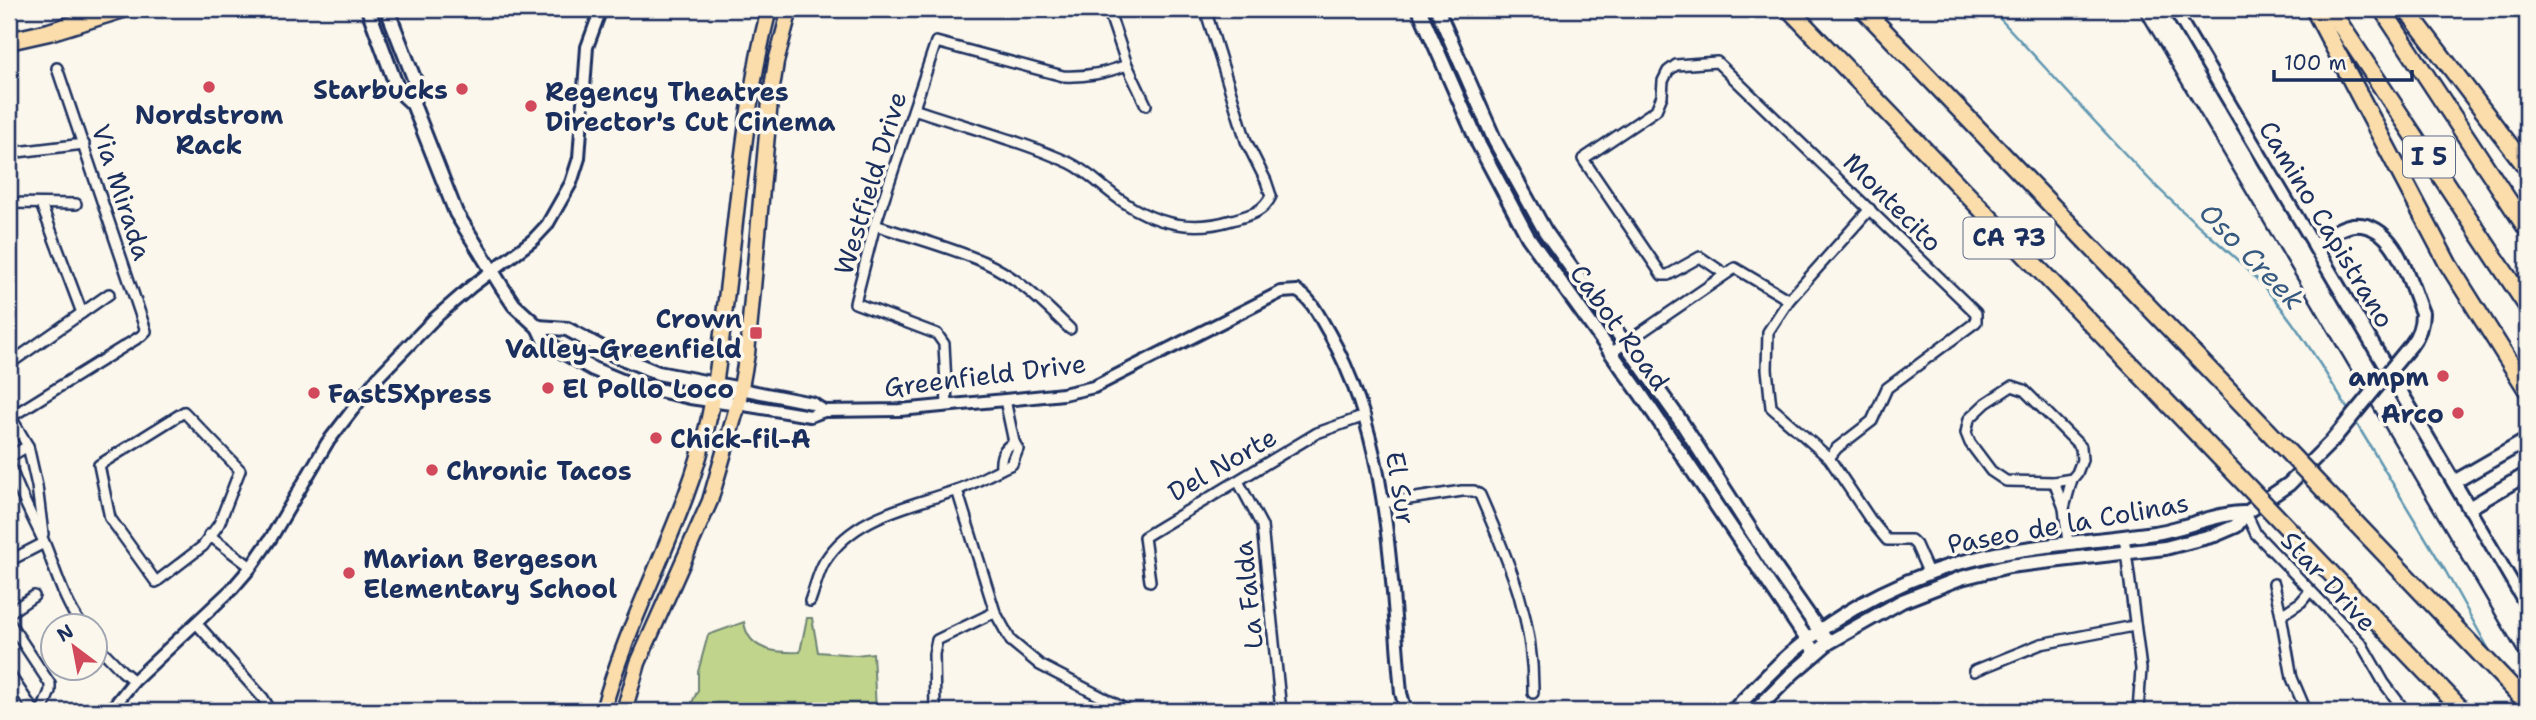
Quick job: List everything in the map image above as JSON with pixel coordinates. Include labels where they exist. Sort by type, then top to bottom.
[{"type":"highway","points":[[9,41],[49,32],[123,9]]},
{"type":"highway","name":"CA 73","points":[[1789,9],[2463,711]]},
{"type":"highway","name":"CA 73","points":[[1863,9],[2527,703]]},
{"type":"highway","points":[[2314,9],[2448,264],[2527,390]]},
{"type":"highway","name":"I 5","points":[[2330,9],[2527,306]]},
{"type":"highway","name":"I 5","points":[[2382,9],[2527,229]]},
{"type":"highway","points":[[2406,9],[2527,168]]},
{"type":"main road","name":"Greenfield Drive","points":[[368,9],[398,90],[413,104],[456,213],[491,272],[514,305],[538,327],[545,342],[593,369],[647,388],[738,404]]},
{"type":"main road","name":"Greenfield Drive","points":[[387,9],[417,86],[413,104]]},
{"type":"main road","points":[[603,711],[625,639],[684,501],[704,439],[713,400],[747,123],[769,9]]},
{"type":"main road","points":[[624,711],[638,663],[710,501],[738,404],[747,354],[770,101],[776,62],[790,9]]},
{"type":"main road","name":"Cabot Road","points":[[1419,9],[1500,188],[1528,237],[1682,454],[1816,653]]},
{"type":"main road","name":"Cabot Road","points":[[1437,9],[1491,132],[1545,231],[1682,423],[1774,566],[1828,643]]},
{"type":"main road","name":"Paseo de la Colinas","points":[[1755,711],[1828,643],[1883,610],[1934,587],[2009,566],[2165,548],[2215,535],[2236,526],[2246,513],[2289,484],[2331,442],[2418,336],[2422,324],[2422,313],[2391,240],[2378,231],[2353,225],[2314,245]]},
{"type":"main road","name":"Camino Capistrano","points":[[2314,245],[2469,508]]},
{"type":"main road","name":"Greenfield Drive","points":[[538,327],[567,329],[615,355],[658,373],[741,389]]},
{"type":"main road","points":[[2454,482],[2527,440]]},
{"type":"main road","points":[[2469,508],[2527,474]]},
{"type":"main road","name":"Paseo de la Colinas","points":[[1733,711],[1772,671],[1820,631],[1851,610],[1928,572],[1988,555],[2183,528],[2231,513],[2246,513]]},
{"type":"main road","points":[[2009,566],[2054,553],[2068,543]]},
{"type":"street","points":[[110,711],[134,681],[197,624],[251,567],[327,443],[378,377],[434,319],[533,240],[547,225],[571,183],[579,158],[583,134],[587,47],[601,9]]},
{"type":"street","points":[[1108,9],[1127,65],[1146,105]]},
{"type":"street","points":[[914,109],[1073,165],[1122,201],[1145,215],[1167,223],[1212,226],[1257,212],[1266,206],[1271,196],[1246,141],[1205,9]]},
{"type":"street","name":"Camino Capistrano","points":[[2174,9],[2314,245]]},
{"type":"street","name":"Westfield Drive","points":[[947,405],[944,344],[937,334],[855,303],[875,225],[936,43],[1063,76],[1101,74],[1127,65]]},
{"type":"street","name":"Montecito","points":[[1724,274],[1700,257],[1668,275],[1662,275],[1584,159],[1656,110],[1662,96],[1662,81],[1676,65],[1717,62],[1976,313],[1976,322],[1887,388],[1872,421],[1837,448],[1829,458]]},
{"type":"street","name":"Via Mirada","points":[[9,416],[146,331],[57,68]]},
{"type":"street","points":[[9,153],[84,144]]},
{"type":"street","points":[[9,203],[76,204]]},
{"type":"street","points":[[41,204],[82,313]]},
{"type":"street","points":[[1870,209],[1789,300],[1768,332],[1767,369],[1771,407],[1829,458],[1887,540],[1911,540],[1916,545],[1928,572]]},
{"type":"street","points":[[875,225],[984,262],[1010,276],[1037,297],[1070,329]]},
{"type":"street","points":[[1611,353],[1735,268],[1789,300]]},
{"type":"street","name":"Greenfield Drive","points":[[738,404],[810,416],[824,411],[900,410],[1063,394],[1094,387],[1281,292],[1297,290]]},
{"type":"street","name":"El Sur","points":[[1297,290],[1307,298],[1340,353],[1365,416],[1383,503],[1405,711]]},
{"type":"street","points":[[9,364],[108,294]]},
{"type":"street","points":[[2064,508],[2072,479],[2082,460],[2081,447],[2024,390],[2007,388],[1969,419],[1966,433],[1970,443],[1998,477],[2016,483],[2072,479]]},
{"type":"street","name":"Greenfield Drive","points":[[741,389],[812,403],[824,411]]},
{"type":"street","points":[[810,601],[823,563],[838,543],[857,527],[877,517],[979,482],[1012,464],[1018,449],[1005,400]]},
{"type":"street","points":[[184,412],[240,470],[219,524],[209,535],[203,546],[156,582],[110,518],[99,465],[184,412]]},
{"type":"street","points":[[9,416],[28,446],[37,486],[44,543]]},
{"type":"street","name":"Del Norte","points":[[1150,581],[1143,537],[1317,433],[1365,416]]},
{"type":"street","points":[[9,457],[28,446]]},
{"type":"street","points":[[9,463],[19,494],[44,543],[58,583],[75,612]]},
{"type":"street","name":"La Falda","points":[[1238,481],[1262,526],[1281,711]]},
{"type":"street","points":[[2054,482],[2064,508],[2068,543]]},
{"type":"street","points":[[957,490],[995,612],[1011,641],[1040,666],[1129,711]]},
{"type":"street","points":[[1383,503],[1462,491],[1474,491],[1480,495],[1519,589],[1530,640],[1533,693]]},
{"type":"street","name":"Camino Capistrano","points":[[2469,508],[2527,607]]},
{"type":"street","name":"Star Drive","points":[[2246,513],[2256,534],[2361,643],[2384,683],[2405,711]]},
{"type":"street","points":[[209,535],[251,567]]},
{"type":"street","points":[[2124,536],[2141,669],[2138,711]]},
{"type":"street","points":[[9,561],[44,543]]},
{"type":"street","points":[[2274,584],[2292,678],[2306,711]]},
{"type":"street","points":[[2281,615],[2301,602],[2310,591]]},
{"type":"street","points":[[9,612],[34,596]]},
{"type":"street","points":[[935,711],[934,654],[937,640],[995,612]]},
{"type":"street","points":[[9,622],[50,684],[42,711]]},
{"type":"street","points":[[197,624],[263,698],[271,711]]},
{"type":"street","points":[[1974,671],[2041,644],[2134,626]]},
{"type":"street","points":[[108,656],[134,681]]},
{"type":"street","points":[[10,678],[34,711]]},
{"type":"green space","points":[[807,618],[812,618],[818,652],[856,655],[873,653],[876,711],[688,711],[698,690],[698,672],[708,635],[744,622],[751,639],[764,648],[800,652]]},
{"type":"waterway","name":"Oso Creek","points":[[1991,9],[2150,180],[2260,282],[2302,336],[2350,413]]},
{"type":"waterway","name":"Oso Creek","points":[[2355,421],[2446,572],[2493,657]]},
{"type":"railway","points":[[2138,9],[2527,668]]},
{"type":"place","name":"Nordstrom Rack","points":[[209,87]]},
{"type":"place","name":"Starbucks","points":[[462,89]]},
{"type":"place","name":"Regency Theatres Director's Cut Cinema","points":[[531,106]]},
{"type":"place","name":"Crown Valley-Greenfield","points":[[756,333]]},
{"type":"place","name":"ampm","points":[[2443,376]]},
{"type":"place","name":"El Pollo Loco","points":[[548,388]]},
{"type":"place","name":"Fast5Xpress","points":[[314,393]]},
{"type":"place","name":"Arco","points":[[2458,413]]},
{"type":"place","name":"Chick-fil-A","points":[[656,438]]},
{"type":"place","name":"Chronic Tacos","points":[[432,470]]},
{"type":"place","name":"Marian Bergeson Elementary School","points":[[349,573]]}]
